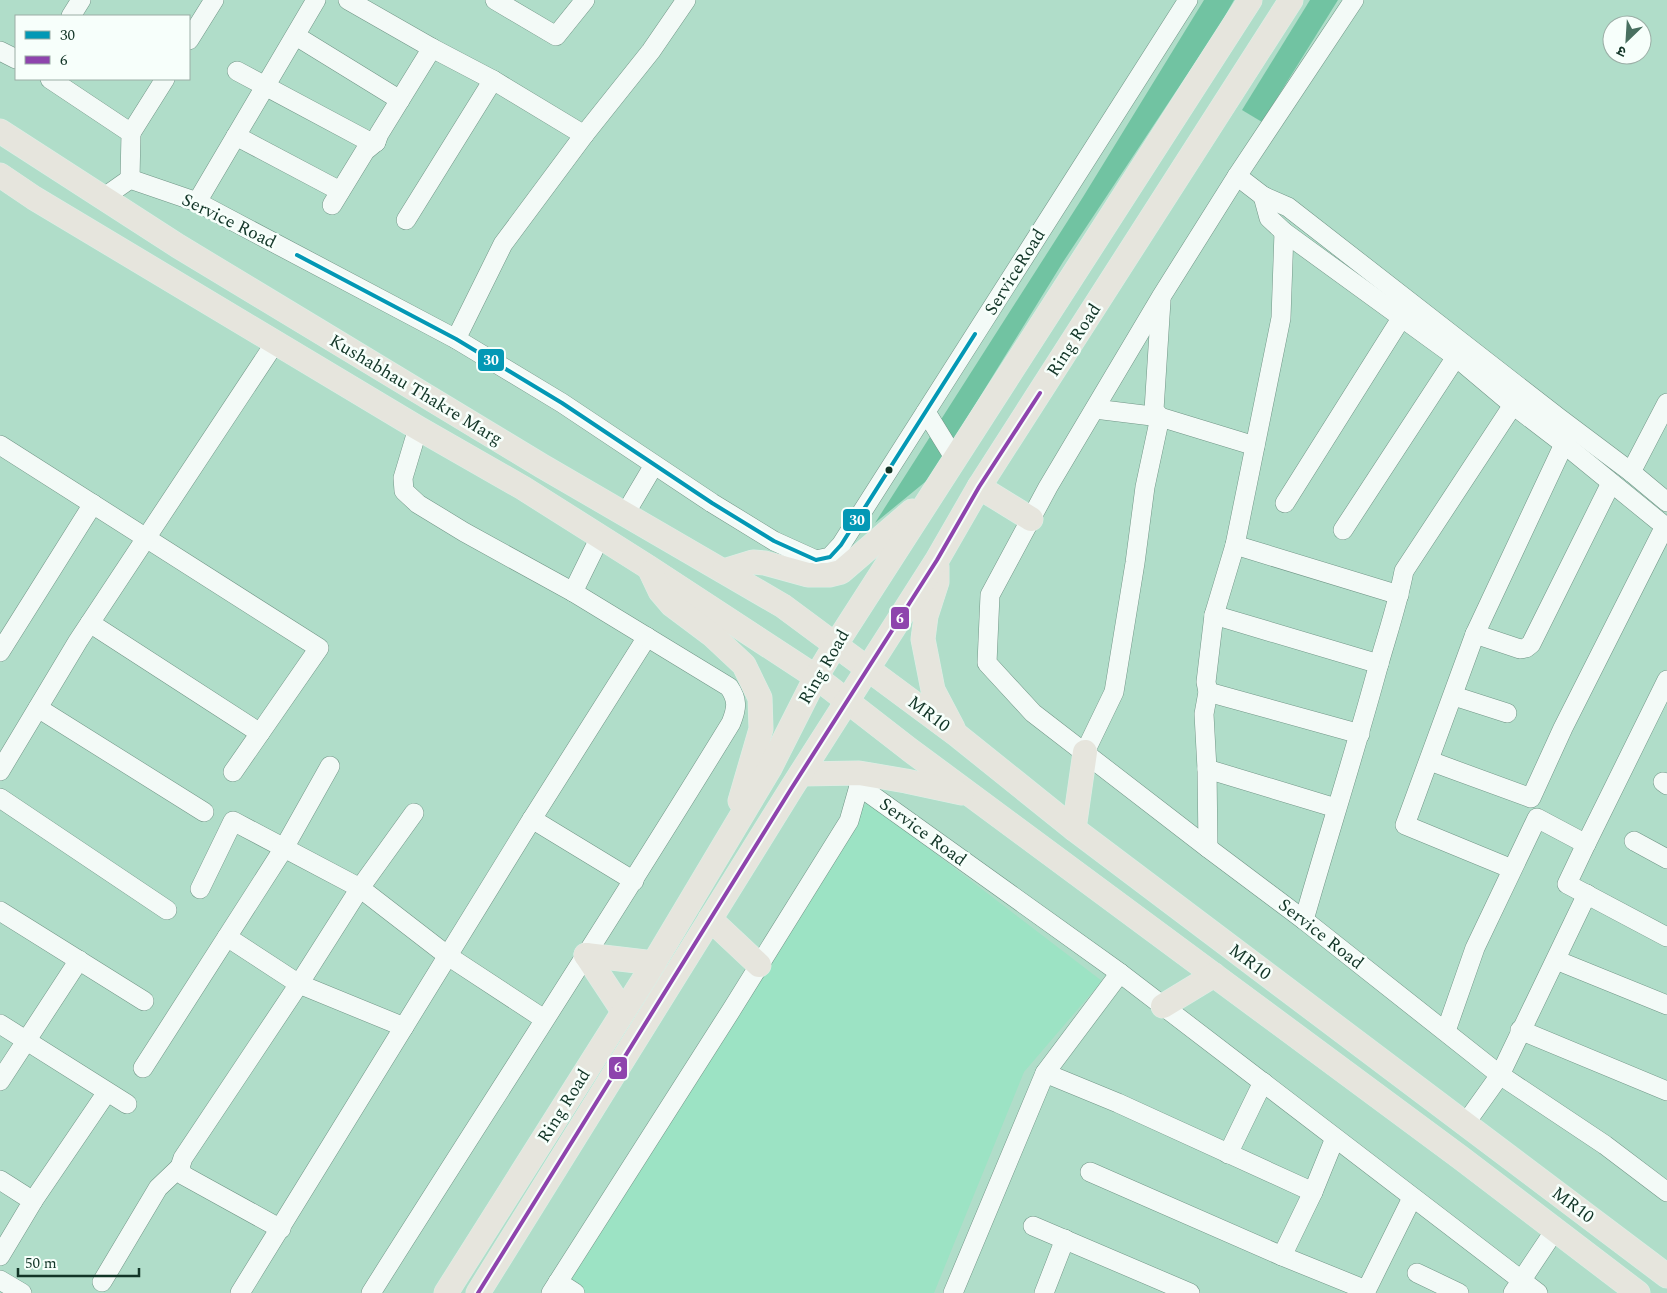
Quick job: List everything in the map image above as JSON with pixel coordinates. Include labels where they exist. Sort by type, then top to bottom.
[{"type":"main road","name":"Ring Road","points":[[446,1293],[654,963],[770,768],[816,677],[836,644],[1250,0]]},
{"type":"main road","name":"Ring Road","points":[[478,1293],[847,700],[937,560],[980,487],[1291,0]]},
{"type":"main road","name":"Kushabhau Thakre Marg","points":[[0,131],[228,277],[542,466],[782,606],[836,644]]},
{"type":"main road","name":"Kushabhau Thakre Marg","points":[[0,175],[34,198],[275,343],[523,488],[816,677]]},
{"type":"main road","points":[[980,487],[1031,520]]},
{"type":"main road","points":[[724,571],[753,562],[765,562],[808,574],[841,572],[934,491]]},
{"type":"main road","points":[[937,560],[937,582],[926,616],[923,639],[933,690],[957,735]]},
{"type":"main road","points":[[648,567],[660,590],[672,605],[712,635],[744,665],[760,698],[761,729],[730,834]]},
{"type":"main road","name":"MR10","points":[[836,644],[957,735],[1074,829],[1667,1276]]},
{"type":"main road","name":"MR10","points":[[816,677],[910,750],[1638,1293]]},
{"type":"main road","points":[[1074,829],[1085,752]]},
{"type":"main road","points":[[801,774],[859,780],[906,781],[971,795]]},
{"type":"main road","points":[[710,919],[759,965]]},
{"type":"main road","points":[[586,955],[654,963]]},
{"type":"main road","points":[[586,955],[624,1011]]},
{"type":"main road","points":[[1163,1006],[1214,975]]},
{"type":"street","points":[[72,15],[81,0]]},
{"type":"street","points":[[190,38],[214,0]]},
{"type":"street","points":[[197,202],[316,0]]},
{"type":"street","points":[[348,0],[493,80],[584,135]]},
{"type":"street","points":[[495,0],[556,36],[585,0]]},
{"type":"street","points":[[456,339],[503,244],[584,135],[651,51],[686,0]]},
{"type":"street","name":"ServiceRoad","points":[[841,545],[1188,0]]},
{"type":"street","points":[[1031,520],[1161,296],[1237,176],[1354,0]]},
{"type":"street","points":[[296,36],[400,100]]},
{"type":"street","points":[[236,136],[336,198],[365,151],[376,142],[379,134],[432,48]]},
{"type":"street","points":[[0,50],[15,58]]},
{"type":"street","points":[[237,71],[265,88],[370,142],[376,142]]},
{"type":"street","points":[[51,80],[130,133]]},
{"type":"street","points":[[103,198],[130,179],[130,133],[164,80]]},
{"type":"street","points":[[406,220],[493,80]]},
{"type":"street","points":[[1237,176],[1263,196],[1288,206],[1667,502]]},
{"type":"street","name":"Service Road","points":[[130,179],[197,202],[456,339],[562,403],[712,503],[774,541],[816,560],[830,557],[841,545]]},
{"type":"street","points":[[1263,196],[1269,218],[1284,232],[1456,357],[1666,527],[1563,728],[1531,798],[1430,761]]},
{"type":"street","points":[[1208,848],[1204,714],[1208,692],[1206,682],[1214,615],[1235,545],[1281,318],[1284,232]]},
{"type":"street","points":[[1085,752],[1114,692],[1145,487],[1160,418],[1154,410],[1161,296]]},
{"type":"street","points":[[1285,503],[1402,316]]},
{"type":"street","points":[[3,760],[38,708],[90,623],[275,343]]},
{"type":"street","points":[[1343,530],[1456,357]]},
{"type":"street","points":[[1631,472],[1667,403]]},
{"type":"street","points":[[1304,920],[1336,808],[1360,734],[1404,571],[1513,405]]},
{"type":"street","points":[[1095,409],[1160,418],[1255,446]]},
{"type":"street","points":[[926,412],[955,459]]},
{"type":"street","points":[[371,1293],[544,1019],[634,881],[732,723],[736,710],[736,702],[729,687],[573,592],[464,532],[418,504],[404,491],[403,478],[418,428]]},
{"type":"street","points":[[1512,869],[1405,825],[1454,696],[1475,634],[1564,444]]},
{"type":"street","points":[[0,445],[319,648],[233,772]]},
{"type":"street","points":[[625,514],[654,465]]},
{"type":"street","points":[[1475,634],[1520,649],[1526,648],[1531,644],[1611,483]]},
{"type":"street","points":[[2,644],[93,504]]},
{"type":"street","name":"Service Road","points":[[1031,520],[990,595],[987,663],[1034,713],[1304,920],[1500,1075],[1605,1145],[1667,1192]]},
{"type":"street","points":[[573,592],[600,537]]},
{"type":"street","points":[[1235,545],[1399,595]]},
{"type":"street","points":[[1214,615],[1379,664]]},
{"type":"street","points":[[90,623],[260,733]]},
{"type":"street","points":[[240,1293],[532,819],[647,637]]},
{"type":"street","points":[[1667,680],[1660,709],[1566,884],[1667,937]]},
{"type":"street","points":[[1208,692],[1360,734]]},
{"type":"street","points":[[1454,696],[1507,713]]},
{"type":"street","points":[[38,708],[204,812]]},
{"type":"street","points":[[142,1068],[284,848],[330,766]]},
{"type":"street","points":[[1207,769],[1336,808]]},
{"type":"street","points":[[575,1293],[554,1287],[850,821],[859,780]]},
{"type":"street","name":"Service Road","points":[[859,780],[1120,973],[1263,1082],[1412,1198],[1518,1287],[1538,1293]]},
{"type":"street","points":[[0,798],[167,910]]},
{"type":"street","points":[[102,1282],[158,1188],[180,1167],[183,1158],[299,984],[360,888],[414,814]]},
{"type":"street","points":[[1446,1031],[1475,948],[1537,818],[1586,844]]},
{"type":"street","points":[[532,819],[634,881]]},
{"type":"street","points":[[200,889],[233,821],[360,888],[448,956],[544,1019]]},
{"type":"street","points":[[1634,841],[1667,859]]},
{"type":"street","points":[[1465,1124],[1500,1075],[1587,894]]},
{"type":"street","points":[[0,910],[144,1001]]},
{"type":"street","points":[[227,937],[299,984],[404,1027]]},
{"type":"street","points":[[0,1081],[79,960]]},
{"type":"street","points":[[1556,960],[1667,1005]]},
{"type":"street","points":[[954,1293],[1045,1073],[1120,973]]},
{"type":"street","points":[[0,1024],[128,1104]]},
{"type":"street","points":[[1520,1030],[1667,1091]]},
{"type":"street","points":[[1045,1073],[1118,1102],[1313,1192]]},
{"type":"street","points":[[1228,1154],[1263,1082]]},
{"type":"street","points":[[0,1256],[33,1201],[107,1092]]},
{"type":"street","points":[[1282,1256],[1313,1192],[1335,1138]]},
{"type":"street","points":[[180,1167],[183,1175],[281,1229]]},
{"type":"street","points":[[1090,1172],[1365,1292],[1412,1198]]},
{"type":"street","points":[[0,1180],[33,1201]]},
{"type":"street","points":[[1033,1226],[1190,1293]]},
{"type":"street","points":[[1518,1287],[1555,1230]]},
{"type":"street","points":[[1044,1293],[1065,1239]]},
{"type":"street","points":[[1417,1273],[1459,1293]]},
{"type":"street","points":[[0,1280],[22,1293]]},
{"type":"shaded area","points":[[1204,0],[1234,0],[1220,25],[1063,262],[930,478],[875,523],[1083,197]]},
{"type":"shaded area","points":[[1310,0],[1338,0],[1262,122],[1242,110]]},
{"type":"shaded area","points":[[867,801],[1102,981],[1024,1072],[934,1293],[561,1293]]},
{"type":"transit line","name":"30","points":[[297,255],[456,339],[562,403],[712,503],[774,541],[816,560],[830,557],[841,545],[975,334]]},
{"type":"transit line","name":"6","points":[[478,1293],[791,789],[937,560],[979,487],[1040,393]]}]
